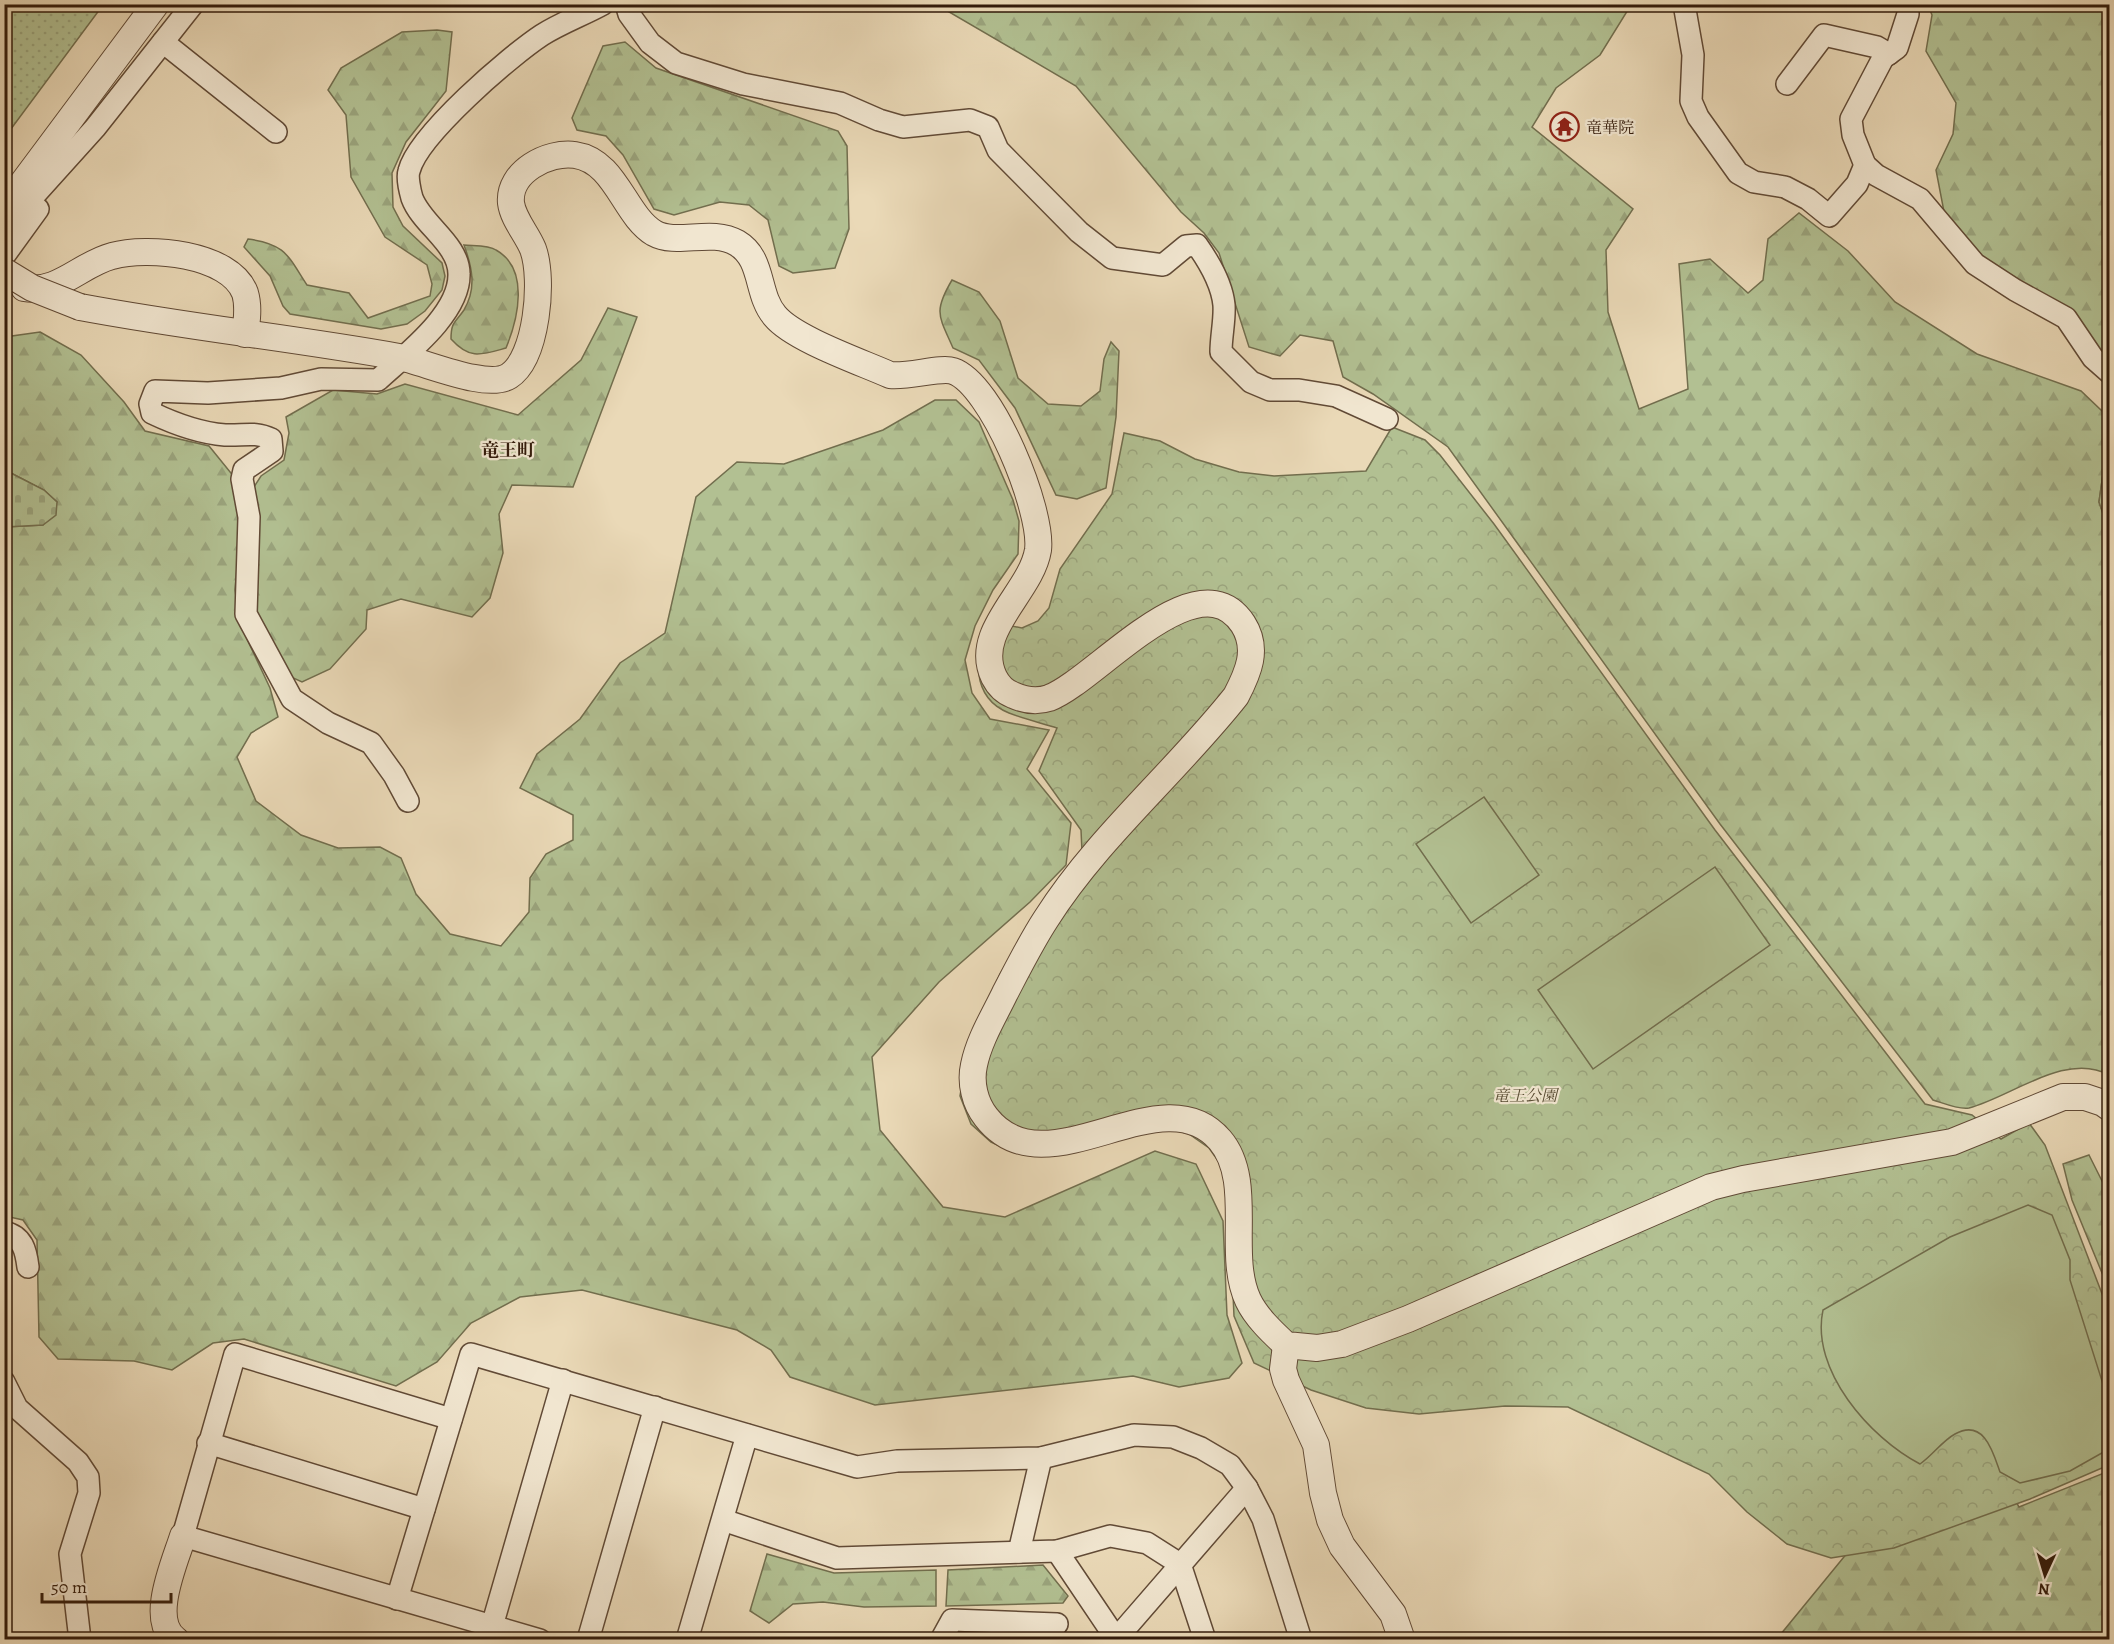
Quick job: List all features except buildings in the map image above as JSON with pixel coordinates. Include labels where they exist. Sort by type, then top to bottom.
[{"type":"street","points":[[4,208],[156,4]]},
{"type":"street","points":[[4,256],[95,128],[193,4]]},
{"type":"street","points":[[408,801],[394,775],[371,743],[328,723],[292,699],[246,614],[249,517],[242,479],[244,470],[272,451],[272,439],[260,433],[225,435],[178,425],[152,413],[150,404],[155,391],[208,393],[281,388],[321,379],[378,380],[433,327],[451,303],[459,274],[452,252],[420,216],[412,196],[408,172],[417,152],[480,84],[543,35],[603,4]]},
{"type":"street","points":[[626,4],[628,14],[650,43],[675,63],[743,84],[840,103],[879,120],[903,127],[970,120],[988,126],[998,150],[1079,232],[1112,258],[1163,265],[1186,246],[1197,245],[1206,258],[1221,290],[1224,306],[1221,352],[1251,382],[1270,390],[1299,390],[1336,396],[1387,419]]},
{"type":"street","points":[[1684,4],[1693,55],[1691,101],[1698,117],[1738,173],[1754,182],[1785,187],[1808,199],[1829,216],[1857,184],[1865,165]]},
{"type":"street","points":[[1908,4],[1903,35],[1898,48],[1883,58],[1851,118],[1852,135],[1865,165],[1876,176],[1920,199],[1975,264],[2015,290],[2067,318],[2093,358],[2109,373]]},
{"type":"street","points":[[1787,84],[1824,35],[1877,47],[1890,54]]},
{"type":"street","points":[[163,42],[276,132]]},
{"type":"street","points":[[4,229],[95,128]]},
{"type":"street","points":[[4,271],[32,288],[80,308],[402,357],[492,380],[505,379],[524,362],[533,332],[537,264],[533,250],[512,208],[511,195],[525,170],[544,158],[577,155],[594,162],[614,182],[645,225],[655,233],[665,236],[714,237],[735,242],[746,249],[754,259],[767,305],[786,327],[890,375],[906,376],[938,370],[953,371],[966,380],[1001,426],[1027,484],[1038,531],[1038,550],[1032,571],[1003,614],[990,647],[990,668],[998,685],[1011,694],[1031,700],[1047,699],[1073,686],[1170,613],[1194,604],[1219,605],[1236,614],[1247,631],[1252,649],[1247,674],[1236,696],[1080,872],[1046,918],[982,1038],[973,1067],[973,1086],[978,1106],[991,1124],[1008,1137],[1023,1143],[1054,1143],[1150,1121],[1178,1118],[1202,1125],[1221,1141],[1232,1164],[1238,1192],[1238,1245],[1248,1300],[1268,1328],[1286,1345],[1317,1348],[1342,1344],[1408,1319],[1711,1187],[1743,1179],[1952,1142],[2063,1097],[2085,1097],[2103,1103],[2109,1108]]},
{"type":"street","points":[[4,279],[22,288],[38,291],[53,286],[112,256],[140,251],[164,251],[225,269],[236,279],[245,293],[248,315],[245,334]]},
{"type":"street","points":[[4,1232],[13,1234],[25,1247],[28,1268]]},
{"type":"street","points":[[1286,1345],[1283,1369],[1316,1445],[1330,1520],[1342,1546],[1393,1614],[1402,1640]]},
{"type":"street","points":[[176,1640],[170,1635],[162,1612],[235,1354],[451,1419]]},
{"type":"street","points":[[397,1599],[471,1354],[857,1467],[897,1461],[1041,1458],[1134,1435],[1173,1437],[1201,1448],[1230,1465],[1247,1488],[1263,1518],[1301,1640]]},
{"type":"street","points":[[492,1626],[563,1380]]},
{"type":"street","points":[[4,1382],[10,1416],[78,1462],[88,1477],[89,1493],[70,1554],[80,1640]]},
{"type":"street","points":[[588,1640],[656,1407]]},
{"type":"street","points":[[687,1640],[747,1435]]},
{"type":"street","points":[[208,1443],[424,1509]]},
{"type":"street","points":[[1019,1552],[1041,1458]]},
{"type":"street","points":[[1057,1551],[1117,1639],[1247,1488]]},
{"type":"street","points":[[723,1520],[837,1558],[1057,1551],[1110,1536],[1147,1543],[1180,1564],[1205,1640]]},
{"type":"street","points":[[183,1536],[540,1640]]},
{"type":"street","points":[[941,1640],[952,1620],[1057,1624]]},
{"type":"green space","points":[[4,5],[103,5],[5,137]]},
{"type":"green space","points":[[926,5],[1631,5],[1600,55],[1556,88],[1532,127],[1633,209],[1606,250],[1608,312],[1639,409],[1688,389],[1679,264],[1710,259],[1748,293],[1763,280],[1768,239],[1799,213],[1848,251],[1895,302],[1977,354],[2081,391],[2103,412],[2109,431],[2099,502],[2110,532],[2109,1075],[2092,1069],[2075,1068],[2057,1072],[1969,1108],[1956,1107],[1933,1100],[1720,824],[1448,447],[1373,394],[1343,377],[1333,341],[1300,335],[1280,356],[1249,347],[1219,253],[1204,233],[1181,212],[1076,86],[939,6]]},
{"type":"green space","points":[[1928,5],[2109,5],[2109,366],[1979,257],[1945,217],[1936,170],[1953,134],[1956,103],[1926,51],[1932,15]]},
{"type":"green space","points":[[437,30],[452,32],[446,91],[406,142],[392,173],[393,207],[403,226],[442,263],[445,276],[442,290],[425,311],[407,324],[381,329],[290,314],[283,306],[270,276],[244,247],[248,239],[271,244],[285,253],[307,285],[349,293],[368,318],[430,296],[432,284],[427,265],[385,237],[351,177],[346,115],[328,90],[341,68],[402,32]]},
{"type":"green space","points":[[625,42],[656,68],[838,131],[847,146],[849,229],[835,268],[793,273],[779,266],[768,220],[749,205],[720,202],[674,215],[654,209],[623,155],[606,136],[577,130],[572,118],[603,46]]},
{"type":"green space","points":[[464,245],[493,248],[507,258],[514,269],[518,295],[517,309],[506,348],[476,354],[464,350],[451,339],[453,326],[471,294],[471,269]]},
{"type":"green space","points":[[952,280],[979,292],[1000,321],[1018,378],[1048,404],[1081,406],[1100,391],[1104,359],[1111,342],[1119,351],[1116,417],[1106,488],[1077,499],[1056,495],[1015,408],[979,360],[953,348],[940,314],[942,300]]},
{"type":"green space","points":[[608,308],[637,317],[573,487],[512,485],[499,514],[503,553],[490,598],[472,617],[401,599],[367,610],[366,629],[330,669],[302,682],[280,672],[257,618],[252,490],[261,476],[284,460],[289,433],[286,417],[333,390],[377,394],[405,384],[518,415],[581,360]]},
{"type":"green space","points":[[40,332],[81,355],[124,402],[145,431],[209,446],[235,478],[241,519],[235,590],[240,624],[270,688],[278,717],[251,733],[237,757],[256,801],[301,835],[338,848],[380,847],[401,858],[416,894],[450,934],[501,946],[529,912],[530,878],[546,854],[573,840],[573,815],[520,788],[537,754],[580,719],[620,663],[665,633],[696,497],[737,462],[784,464],[883,430],[935,400],[956,400],[979,422],[1013,500],[1019,521],[1018,554],[993,590],[975,626],[965,660],[972,693],[990,719],[1049,730],[1027,769],[1071,823],[1066,865],[1030,902],[939,982],[872,1057],[880,1130],[943,1207],[1005,1217],[1155,1151],[1196,1164],[1223,1221],[1227,1315],[1242,1363],[1229,1378],[1179,1387],[1133,1376],[875,1405],[790,1377],[771,1350],[737,1330],[582,1290],[520,1297],[471,1323],[437,1362],[396,1386],[244,1339],[213,1343],[172,1370],[134,1361],[58,1359],[39,1337],[37,1240],[23,1220],[5,1216],[4,596],[7,594],[4,582],[5,527],[43,525],[57,502],[44,490],[5,470],[5,337]]},
{"type":"green space","name":"竜王公園","points":[[1392,427],[1425,440],[1440,455],[1494,524],[1715,830],[1925,1104],[1972,1115],[2001,1139],[2029,1123],[2045,1145],[2109,1312],[2109,1465],[2030,1499],[1894,1548],[1831,1558],[1787,1544],[1747,1512],[1709,1474],[1568,1407],[1505,1406],[1419,1414],[1366,1408],[1311,1390],[1254,1363],[1234,1316],[1228,1184],[1221,1165],[1209,1148],[1189,1134],[1164,1127],[1040,1154],[1015,1153],[991,1142],[971,1124],[960,1096],[967,1056],[984,1011],[1000,974],[1026,931],[1082,852],[1081,830],[1039,771],[1057,728],[1009,713],[996,706],[987,697],[982,686],[978,660],[986,621],[1022,628],[1038,621],[1049,608],[1060,569],[1112,494],[1124,433],[1160,441],[1195,459],[1239,472],[1274,476],[1366,471]]},
{"type":"green space","points":[[2109,431],[2109,532],[2099,502]]},
{"type":"green space","points":[[5,470],[44,490],[57,502],[56,515],[43,525],[5,527]]},
{"type":"green space","points":[[1484,797],[1539,875],[1471,923],[1416,844]]},
{"type":"green space","points":[[1715,867],[1770,945],[1593,1069],[1538,990]]},
{"type":"green space","points":[[2089,1155],[2109,1195],[2109,1290],[2072,1200],[2063,1164]]},
{"type":"green space","points":[[2028,1205],[2052,1215],[2070,1260],[2070,1280],[2109,1403],[2109,1449],[2070,1471],[2020,1483],[2000,1472],[1990,1447],[1980,1434],[1973,1430],[1965,1430],[1950,1437],[1920,1464],[1882,1437],[1848,1400],[1826,1356],[1821,1333],[1823,1310],[1950,1237]]},
{"type":"green space","points":[[1920,1464],[2000,1472],[2019,1507],[2109,1471],[2109,1639],[1776,1640]]},
{"type":"green space","points":[[767,1554],[834,1573],[936,1570],[936,1606],[864,1607],[823,1602],[793,1604],[769,1623],[750,1611]]},
{"type":"green space","points":[[1043,1565],[1068,1596],[1063,1603],[946,1606],[948,1570]]},
{"type":"place","name":"竜華院","points":[[1565,127]]},
{"type":"district","name":"竜王町","points":[[508,450]]}]
